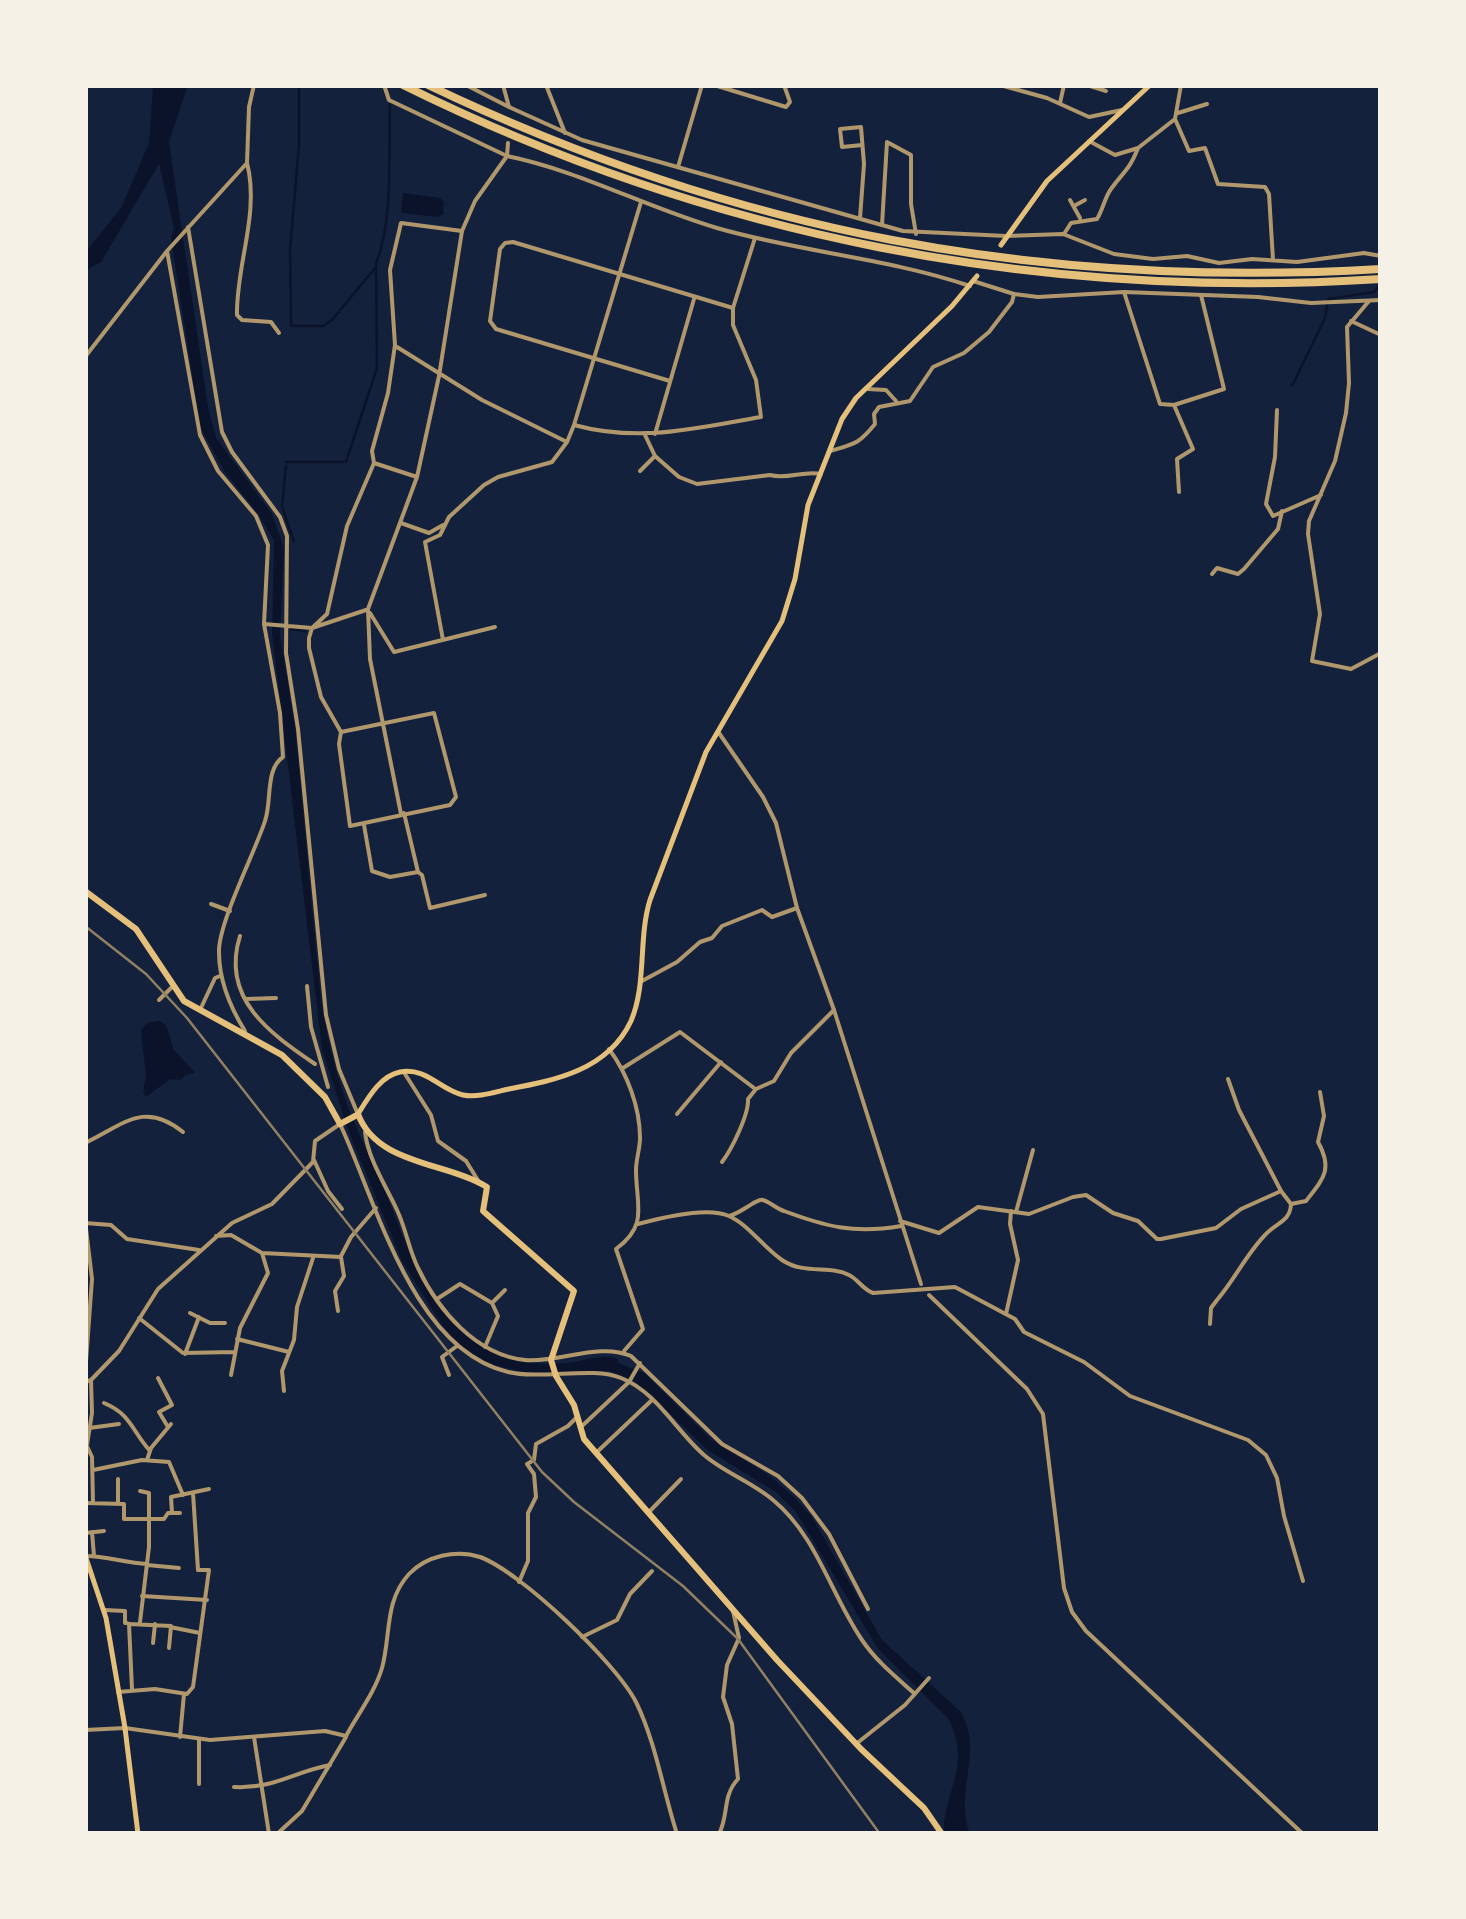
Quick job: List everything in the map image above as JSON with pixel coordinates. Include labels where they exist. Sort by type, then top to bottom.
[{"type":"highway","points":[[403,85],[593,169],[739,216],[877,249],[991,268],[1101,278],[1212,282],[1378,280]]},
{"type":"highway","points":[[428,85],[542,138],[674,186],[784,218],[878,239],[973,255],[1119,269],[1258,273],[1378,269]]},
{"type":"highway","points":[[85,890],[136,929],[184,1002],[282,1055],[326,1097],[342,1123],[357,1116],[364,1132],[410,1160],[488,1187],[483,1211],[574,1291],[552,1360],[580,1428],[596,1452],[777,1660],[856,1744],[924,1808],[942,1834]]},
{"type":"main road","points":[[1001,246],[1047,181],[1150,85]]},
{"type":"main road","points":[[357,1116],[384,1080],[403,1072],[424,1074],[457,1093],[476,1096],[579,1073],[609,1049],[632,1019],[645,914],[717,730],[782,621],[795,579],[804,520],[842,418],[865,388],[973,281]]},
{"type":"main road","points":[[85,1556],[104,1610],[138,1834]]},
{"type":"street","points":[[254,85],[249,106],[250,212],[238,282],[237,316],[242,320],[271,322],[279,333]]},
{"type":"street","points":[[384,85],[388,100],[507,156],[568,171],[640,202],[755,238],[894,263],[1014,294],[1258,296],[1311,303],[1381,300]]},
{"type":"street","points":[[466,85],[509,110],[565,133],[916,234],[1064,234],[1135,258],[1187,256],[1219,263],[1297,262],[1364,252],[1381,256]]},
{"type":"street","points":[[503,85],[509,110]]},
{"type":"street","points":[[546,85],[565,133]]},
{"type":"street","points":[[678,168],[702,85]]},
{"type":"street","points":[[714,85],[786,107],[790,102],[784,85]]},
{"type":"street","points":[[1000,85],[1060,103],[1089,117],[1122,110]]},
{"type":"street","points":[[1060,103],[1064,85]]},
{"type":"street","points":[[1087,85],[1106,90]]},
{"type":"street","points":[[1183,85],[1176,116],[1189,151],[1205,148],[1218,184],[1265,187],[1269,194],[1273,260]]},
{"type":"street","points":[[1064,234],[1070,223],[1098,218],[1108,191],[1124,176],[1138,148],[1176,116],[1207,104]]},
{"type":"street","points":[[860,218],[864,164],[860,127],[840,129],[842,146],[862,146]]},
{"type":"street","points":[[1088,140],[1115,154],[1138,148]]},
{"type":"street","points":[[882,224],[887,142],[911,155],[911,204],[916,234]]},
{"type":"street","points":[[485,895],[430,908],[403,813],[370,659],[368,610],[417,478],[439,376],[462,232],[474,201],[507,156],[508,143]]},
{"type":"street","points":[[85,356],[167,251],[248,163]]},
{"type":"street","points":[[1081,220],[1072,203],[1085,200]]},
{"type":"street","points":[[401,522],[429,533],[498,477],[544,467],[558,457],[574,425],[640,202]]},
{"type":"street","points":[[341,732],[434,713],[456,797],[450,805],[350,826],[339,744],[341,732],[321,698],[308,648],[312,628],[327,614],[347,526],[374,463],[372,451],[388,393],[395,346],[390,270],[401,223],[462,232]]},
{"type":"street","points":[[186,230],[222,432],[232,452],[280,517],[287,536],[283,624],[326,1015],[339,1069],[357,1116]]},
{"type":"street","points":[[574,425],[624,436],[645,436],[762,417],[756,380],[733,325],[733,308],[755,238]]},
{"type":"street","points":[[670,381],[496,329],[490,321],[500,249],[513,242],[733,308]]},
{"type":"street","points":[[167,251],[200,436],[218,471],[256,516],[268,545],[265,624],[284,756],[273,771],[267,815],[218,951],[229,1002],[246,1033]]},
{"type":"street","points":[[1124,292],[1160,404],[1174,406],[1224,388],[1201,295]]},
{"type":"street","points":[[830,451],[857,444],[875,424],[876,411],[910,401],[934,368],[964,354],[990,332],[1014,294]]},
{"type":"street","points":[[655,434],[695,297]]},
{"type":"street","points":[[1369,301],[1345,335],[1349,382],[1346,413],[1335,462],[1309,522],[1320,614],[1312,661],[1351,670],[1381,653]]},
{"type":"street","points":[[1352,320],[1381,335]]},
{"type":"street","points":[[395,346],[439,376],[567,442]]},
{"type":"street","points":[[865,388],[886,390],[896,402]]},
{"type":"street","points":[[1174,406],[1193,450],[1177,459],[1178,492]]},
{"type":"street","points":[[1277,410],[1275,457],[1265,498],[1273,516],[1321,495]]},
{"type":"street","points":[[645,436],[655,456],[679,477],[696,484],[770,474],[779,478],[811,471],[821,474]]},
{"type":"street","points":[[640,472],[655,456]]},
{"type":"street","points":[[374,463],[417,478]]},
{"type":"street","points":[[1212,574],[1217,568],[1238,574],[1244,569],[1278,528],[1282,512]]},
{"type":"street","points":[[442,526],[440,535],[424,542],[442,640]]},
{"type":"street","points":[[265,624],[312,628],[368,610]]},
{"type":"street","points":[[368,610],[394,652],[495,628]]},
{"type":"street","points":[[717,730],[770,809],[780,836],[797,908],[922,1284]]},
{"type":"street","points":[[364,826],[372,871],[390,877],[418,872]]},
{"type":"street","points":[[211,904],[230,911]]},
{"type":"street","points":[[638,984],[744,915],[762,910],[772,917],[797,908]]},
{"type":"street","points":[[240,936],[238,979],[245,1000],[262,1026],[317,1062]]},
{"type":"street","points":[[200,1010],[215,978],[222,975]]},
{"type":"street","points":[[307,986],[317,1062],[328,1087]]},
{"type":"street","points":[[158,1000],[172,987]]},
{"type":"street","points":[[245,1000],[272,997]]},
{"type":"street","points":[[722,1162],[734,1146],[739,1124],[748,1111],[748,1098],[756,1089],[774,1081],[791,1053],[834,1010]]},
{"type":"street","points":[[623,1068],[680,1032],[756,1089]]},
{"type":"street","points":[[364,1132],[410,1248],[437,1299],[464,1331],[485,1346],[518,1359],[552,1360],[622,1352],[644,1325],[616,1249],[629,1240],[638,1224],[636,1170],[640,1138],[623,1068],[609,1049]]},
{"type":"street","points":[[306,1076],[317,1062]]},
{"type":"street","points":[[677,1114],[721,1062]]},
{"type":"street","points":[[403,1072],[431,1115],[438,1140],[466,1160],[479,1182]]},
{"type":"street","points":[[1228,1079],[1239,1110],[1281,1191],[1292,1204]]},
{"type":"street","points":[[1292,1204],[1306,1201],[1326,1168],[1327,1159],[1318,1142],[1324,1116],[1320,1092]]},
{"type":"street","points":[[85,1143],[146,1115],[167,1119],[182,1132]]},
{"type":"street","points":[[342,1209],[328,1191],[314,1160],[315,1141],[342,1123],[396,1254],[421,1301],[457,1346],[471,1357],[505,1371],[613,1376],[630,1381],[702,1454],[752,1484],[794,1520],[861,1639],[916,1692]]},
{"type":"street","points":[[1006,1314],[1018,1260],[1010,1224],[1033,1150]]},
{"type":"street","points":[[87,1379],[118,1351],[158,1289],[216,1236],[241,1218],[272,1204],[314,1160]]},
{"type":"street","points":[[638,1224],[670,1215],[740,1214],[762,1199],[827,1227],[855,1231],[900,1223],[939,1234],[978,1207],[1035,1213],[1086,1195],[1113,1212],[1138,1221],[1162,1239],[1216,1228],[1240,1209],[1281,1191]]},
{"type":"street","points":[[1210,1324],[1211,1308],[1265,1234],[1285,1221],[1292,1204]]},
{"type":"street","points":[[338,1312],[334,1291],[343,1281],[341,1257],[351,1237],[376,1208]]},
{"type":"street","points":[[729,1216],[796,1268],[848,1274],[874,1293],[955,1287],[1006,1314],[1024,1332],[1084,1362],[1130,1396],[1248,1440],[1266,1454],[1277,1478],[1304,1581]]},
{"type":"street","points":[[93,1503],[93,1470],[86,1444],[90,1428],[87,1379],[92,1288],[85,1222],[111,1225],[128,1240],[200,1250]]},
{"type":"street","points":[[216,1236],[232,1235],[262,1253],[341,1257]]},
{"type":"street","points":[[396,1254],[410,1248]]},
{"type":"street","points":[[231,1375],[237,1340],[268,1272],[262,1253]]},
{"type":"street","points":[[284,1391],[281,1377],[313,1258]]},
{"type":"street","points":[[437,1299],[460,1284],[492,1303],[498,1316],[485,1346]]},
{"type":"street","points":[[492,1303],[506,1290]]},
{"type":"street","points":[[929,1295],[1027,1388],[1042,1414],[1064,1588],[1072,1612],[1086,1631],[1304,1834]]},
{"type":"street","points":[[190,1313],[210,1322],[225,1323]]},
{"type":"street","points":[[185,1354],[199,1317]]},
{"type":"street","points":[[139,1318],[185,1354],[234,1352]]},
{"type":"street","points":[[237,1340],[289,1352]]},
{"type":"street","points":[[450,1375],[442,1357],[457,1346]]},
{"type":"street","points":[[622,1352],[722,1444],[778,1476],[802,1498],[829,1534],[868,1608]]},
{"type":"street","points":[[580,1428],[630,1381],[638,1366]]},
{"type":"street","points":[[147,1460],[170,1426],[159,1412],[172,1404],[158,1378]]},
{"type":"street","points":[[596,1452],[652,1400]]},
{"type":"street","points":[[104,1402],[128,1417],[150,1451]]},
{"type":"street","points":[[519,1582],[528,1561],[528,1512],[536,1497],[534,1474],[528,1464],[534,1460],[536,1444],[578,1416]]},
{"type":"street","points":[[90,1428],[119,1424]]},
{"type":"street","points":[[93,1470],[147,1460],[169,1462],[183,1495]]},
{"type":"street","points":[[118,1479],[118,1504]]},
{"type":"street","points":[[648,1514],[680,1479]]},
{"type":"street","points":[[172,1513],[172,1497],[209,1489]]},
{"type":"street","points":[[140,1491],[148,1492],[149,1520],[140,1622]]},
{"type":"street","points":[[180,1736],[184,1694],[193,1687],[209,1570],[198,1570],[193,1494]]},
{"type":"street","points":[[85,1503],[124,1504],[124,1519],[164,1519],[180,1513]]},
{"type":"street","points":[[94,1556],[88,1533],[104,1531]]},
{"type":"street","points":[[277,1834],[302,1810],[376,1683],[384,1662],[394,1598],[410,1572],[435,1558],[452,1554],[490,1562],[519,1582],[582,1637],[617,1674],[636,1703],[677,1834]]},
{"type":"street","points":[[85,1556],[180,1568]]},
{"type":"street","points":[[582,1637],[617,1620],[630,1594],[652,1572]]},
{"type":"street","points":[[142,1596],[207,1600]]},
{"type":"street","points":[[719,1834],[725,1823],[727,1793],[738,1779],[732,1724],[723,1697],[726,1664],[738,1638],[732,1606]]},
{"type":"street","points":[[104,1610],[124,1611],[124,1623],[155,1624],[202,1634]]},
{"type":"street","points":[[129,1624],[132,1689]]},
{"type":"street","points":[[153,1643],[155,1624]]},
{"type":"street","points":[[169,1648],[170,1627]]},
{"type":"street","points":[[856,1744],[928,1680]]},
{"type":"street","points":[[118,1692],[162,1689],[184,1694]]},
{"type":"street","points":[[85,1730],[122,1728],[199,1739],[333,1731],[346,1736]]},
{"type":"street","points":[[254,1737],[269,1834]]},
{"type":"street","points":[[199,1739],[199,1784]]},
{"type":"street","points":[[234,1787],[288,1781],[301,1771],[330,1765]]},
{"type":"water","points":[[153,85],[188,85],[169,142],[208,407],[216,438],[272,514],[284,548],[280,636],[295,726],[321,1001],[330,1048],[347,1104],[414,1261],[440,1306],[475,1343],[508,1359],[531,1363],[618,1359],[618,1363],[644,1373],[712,1440],[770,1476],[792,1495],[812,1517],[882,1640],[961,1712],[970,1742],[965,1803],[970,1834],[946,1834],[944,1830],[958,1763],[955,1735],[948,1718],[878,1649],[796,1512],[776,1492],[709,1451],[633,1379],[608,1371],[529,1374],[488,1363],[460,1345],[442,1325],[402,1261],[347,1127],[322,1049],[272,633],[274,540],[225,472],[200,427],[171,238],[174,228],[159,164],[101,262],[85,271],[85,253],[121,208],[149,143]]},
{"type":"water","points":[[403,193],[440,198],[444,202],[443,214],[438,217],[401,213]]},
{"type":"water","points":[[159,1021],[166,1025],[174,1050],[195,1073],[181,1080],[170,1079],[146,1097],[141,1030],[147,1023]]},
{"type":"waterway","points":[[299,85],[299,145],[290,250],[291,326],[323,326],[332,320],[375,268]]},
{"type":"waterway","points":[[286,462],[346,462],[377,368],[376,264],[388,206],[390,105]]},
{"type":"waterway","points":[[1292,386],[1325,318],[1328,299],[1374,292],[1381,284]]},
{"type":"waterway","points":[[286,466],[282,506],[294,542]]},
{"type":"waterway","points":[[291,629],[305,631]]},
{"type":"railway","points":[[85,926],[146,974],[187,1018],[542,1472],[574,1502],[683,1586],[738,1639],[880,1834]]}]
